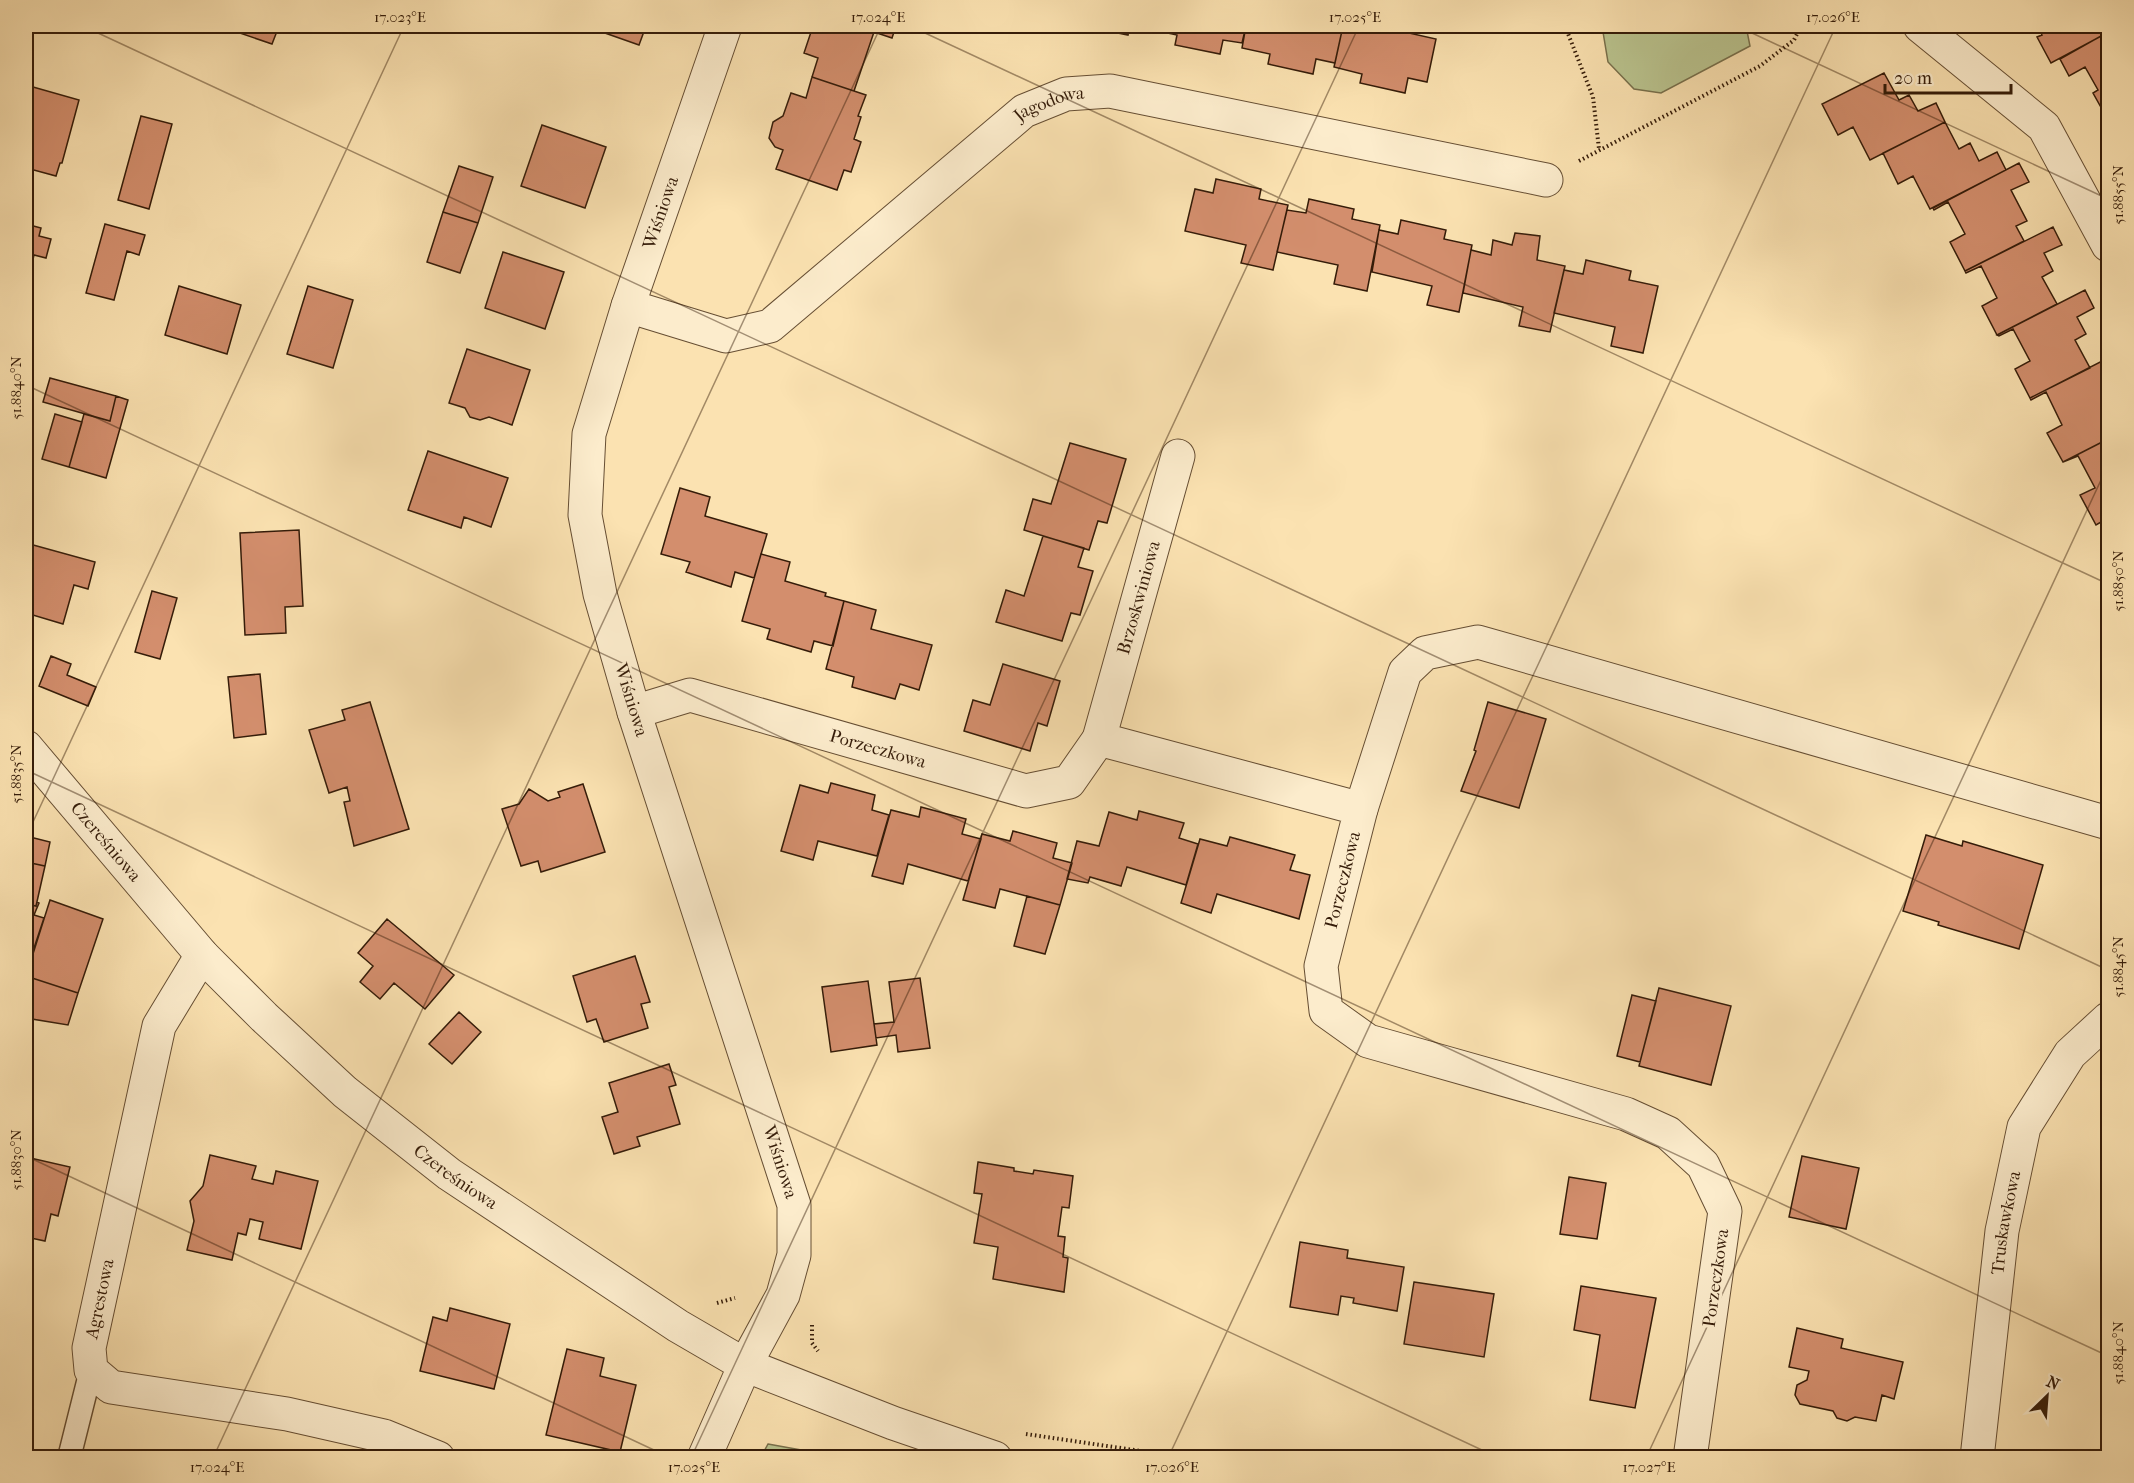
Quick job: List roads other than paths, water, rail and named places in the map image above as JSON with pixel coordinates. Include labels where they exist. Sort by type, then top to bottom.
[{"type":"street","name":"Wiśniowa","points":[[704,1458],[745,1365],[783,1295],[794,1255],[794,1205],[634,712],[600,594],[585,515],[589,434],[628,306],[725,26]]},
{"type":"street","points":[[1920,26],[2043,127],[2109,245]]},
{"type":"street","name":"Jagodowa","points":[[628,306],[726,336],[770,326],[1024,111],[1066,94],[1110,91],[1546,180]]},
{"type":"street","name":"Brzoskwiniowa","points":[[1099,739],[1178,456]]},
{"type":"street","points":[[1360,809],[1405,672],[1425,653],[1478,642],[2109,823]]},
{"type":"street","name":"Porzeczkowa","points":[[634,712],[690,695],[1026,791],[1069,782],[1099,739],[1360,809],[1321,966],[1326,1011],[1368,1041],[1626,1114],[1668,1133],[1703,1164],[1725,1211],[1690,1458]]},
{"type":"street","name":"Czereśniowa","points":[[26,747],[202,955],[264,1017],[345,1092],[449,1174],[678,1326],[745,1365],[893,1423],[995,1458]]},
{"type":"street","name":"Agrestowa","points":[[91,1370],[89,1348],[159,1026],[202,955]]},
{"type":"street","name":"Truskawkowa","points":[[1977,1458],[2001,1230],[2024,1127],[2070,1054],[2109,1019]]},
{"type":"street","points":[[91,1370],[111,1387],[287,1414],[384,1436],[438,1458]]},
{"type":"lane","points":[[69,1458],[91,1370]]}]
